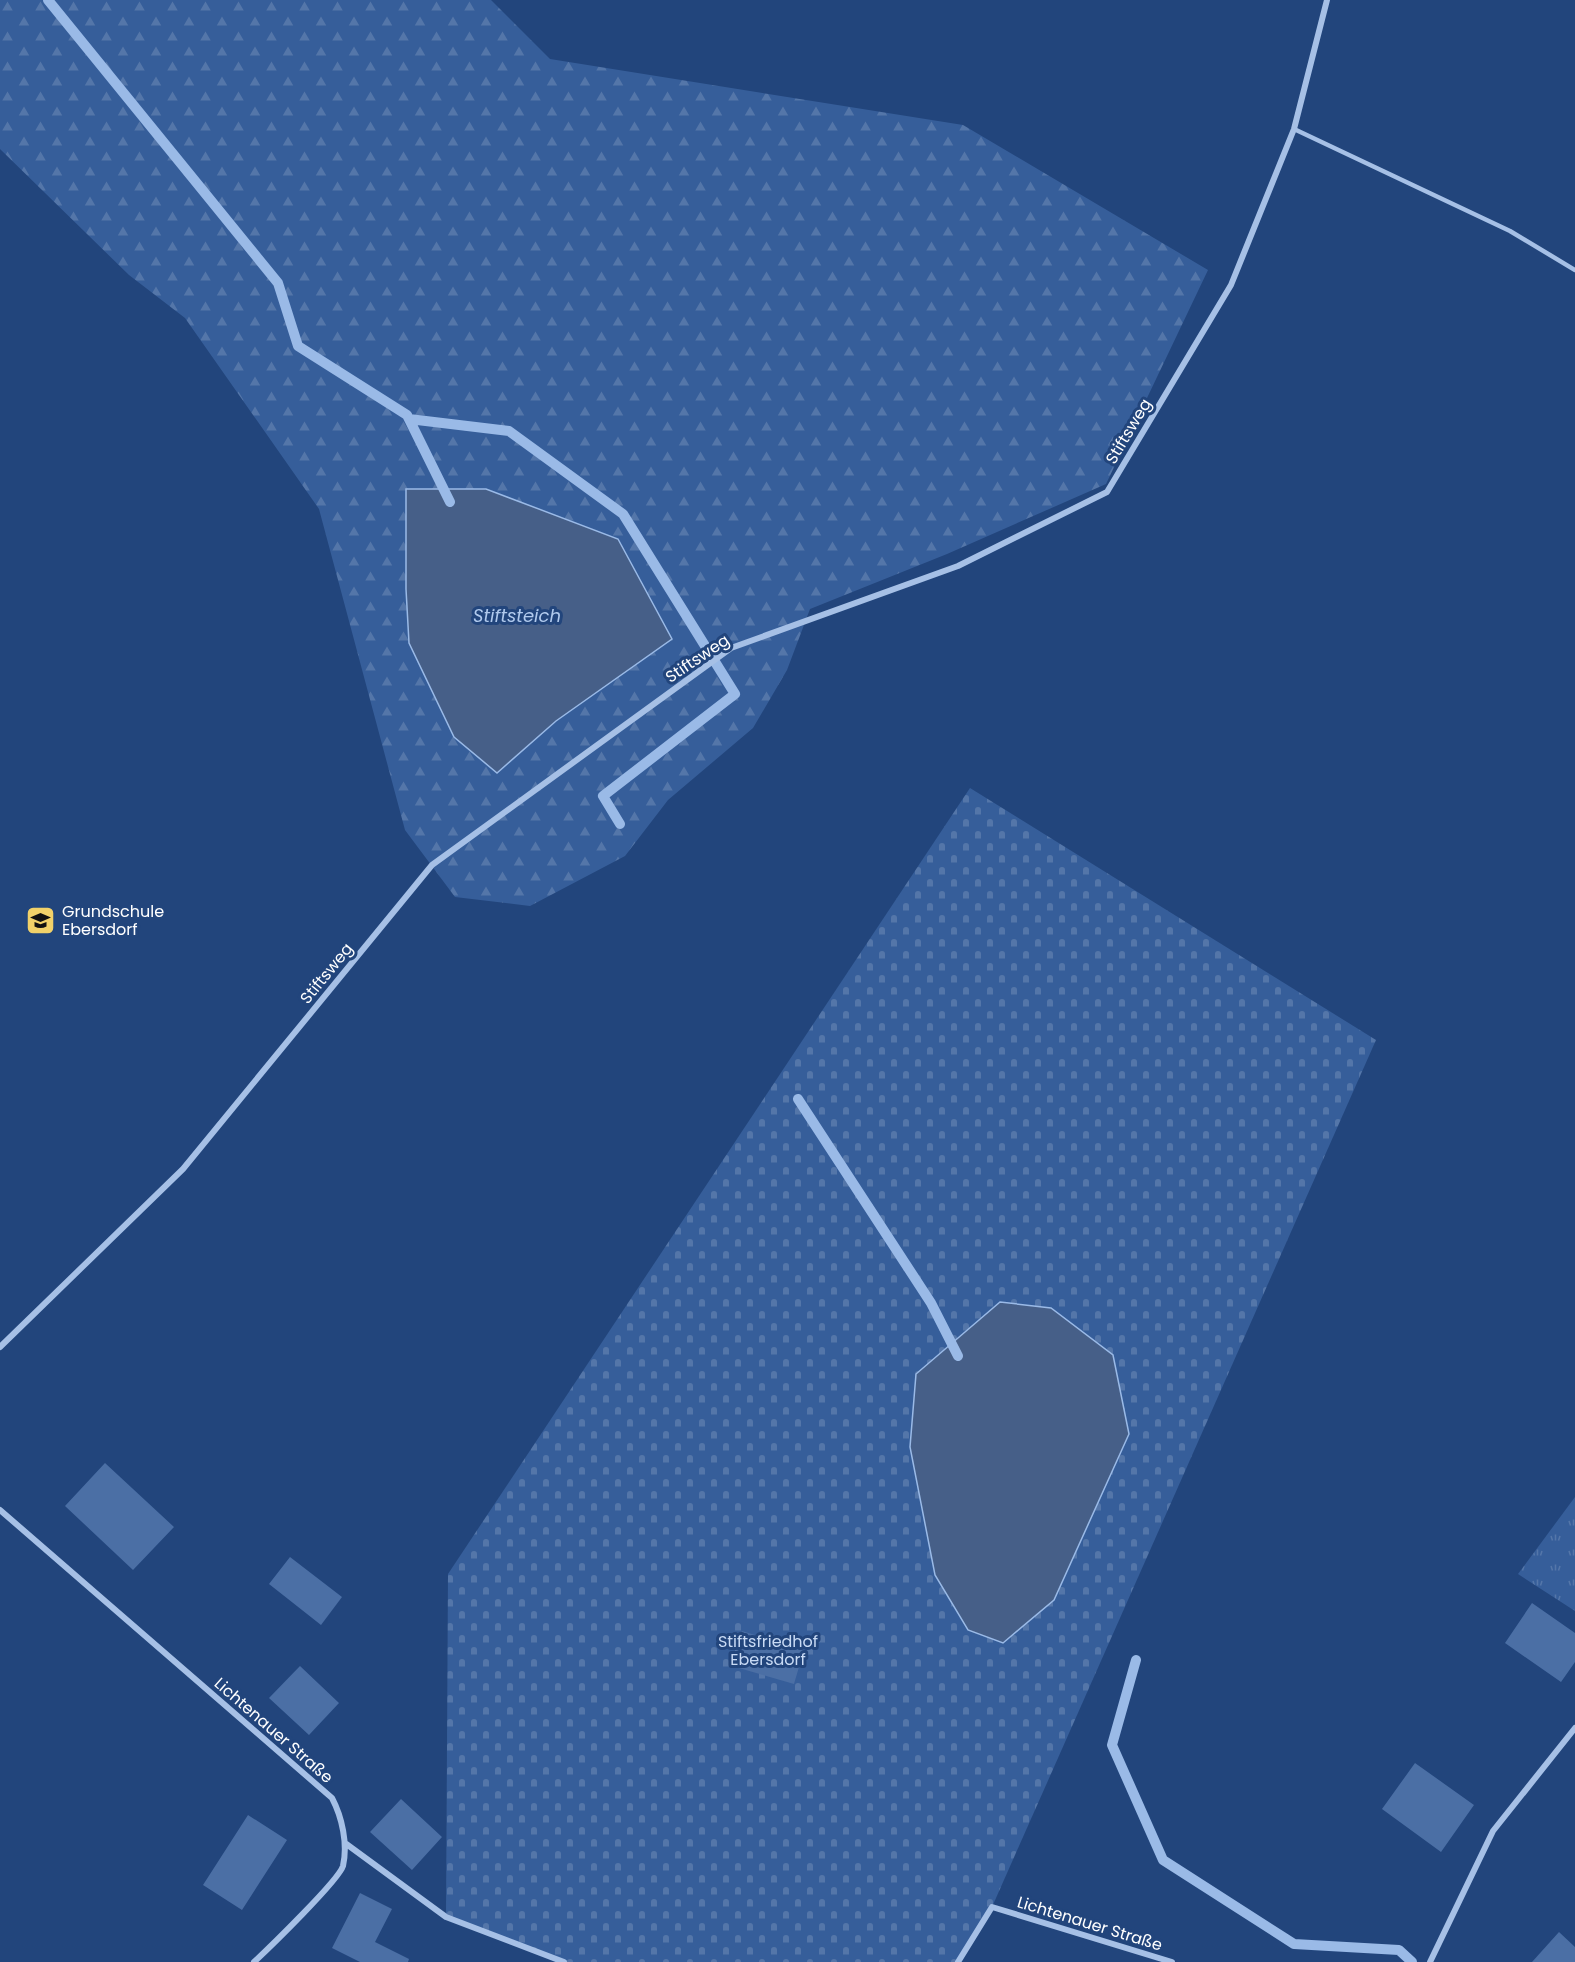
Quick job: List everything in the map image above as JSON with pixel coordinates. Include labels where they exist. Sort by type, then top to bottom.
[{"type":"street","name":"Stiftsweg","points":[[0,1347],[183,1169],[432,865],[731,648],[958,566],[1107,492],[1231,285],[1294,129],[1327,0]]},
{"type":"street","name":"Lichtenauer Straße","points":[[0,1510],[332,1798],[338,1810],[345,1843]]},
{"type":"street","points":[[1431,1959],[1493,1831],[1575,1728]]},
{"type":"street","points":[[254,1962],[343,1868],[345,1843]]},
{"type":"street","points":[[345,1843],[446,1917],[564,1962]]},
{"type":"street","name":"Lichtenauer Straße","points":[[958,1962],[992,1907],[1172,1962]]},
{"type":"lane","points":[[1294,129],[1510,231],[1575,270]]},
{"type":"lane","points":[[1431,1959],[1439,1962]]},
{"type":"green space","points":[[0,0],[491,0],[550,59],[963,125],[1208,270],[1106,484],[947,554],[810,609],[787,670],[753,728],[668,800],[625,856],[530,906],[455,897],[405,830],[319,509],[185,318],[129,275],[0,149]],"holes":[[[407,489],[486,489],[671,639],[556,721],[497,773],[454,737]]]},
{"type":"green space","name":"Stiftsfriedhof Ebersdorf","points":[[970,788],[1376,1040],[992,1907],[958,1962],[564,1962],[446,1917],[448,1574]]},
{"type":"green space","points":[[1575,1497],[1575,1611],[1518,1574]]},
{"type":"water","name":"Stiftsteich","points":[[406,489],[486,489],[618,539],[672,639],[556,721],[497,773],[454,737],[409,643],[406,589]]},
{"type":"water","points":[[1000,1302],[1051,1308],[1113,1355],[1129,1434],[1054,1600],[1003,1643],[968,1630],[935,1575],[910,1447],[916,1374]]},
{"type":"building","points":[[105,1463],[174,1527],[133,1570],[65,1506]]},
{"type":"building","points":[[290,1557],[342,1597],[321,1625],[269,1584]]},
{"type":"building","points":[[1532,1603],[1575,1633],[1575,1662],[1561,1682],[1505,1643]]},
{"type":"building","points":[[742,1631],[804,1650],[794,1684],[732,1666]]},
{"type":"building","points":[[300,1666],[339,1703],[309,1735],[269,1698]]},
{"type":"building","points":[[1415,1763],[1474,1805],[1441,1852],[1382,1809]]},
{"type":"building","points":[[401,1799],[442,1837],[412,1870],[370,1832]]},
{"type":"building","points":[[248,1815],[287,1840],[242,1910],[203,1885]]},
{"type":"building","points":[[360,1893],[392,1909],[375,1942],[409,1959],[408,1962],[360,1962],[332,1948]]},
{"type":"building","points":[[1559,1932],[1575,1947],[1575,1962],[1532,1962]]},
{"type":"waterway","points":[[48,0],[278,283],[298,346],[407,415],[450,502]]},
{"type":"waterway","points":[[409,419],[509,431],[623,514],[735,694],[603,796],[620,824]]},
{"type":"waterway","points":[[798,1099],[931,1303],[958,1356]]},
{"type":"waterway","points":[[1136,1660],[1112,1745],[1163,1860],[1294,1944],[1399,1950],[1412,1962]]},
{"type":"place","name":"Grundschule Ebersdorf","points":[[41,920]]}]
